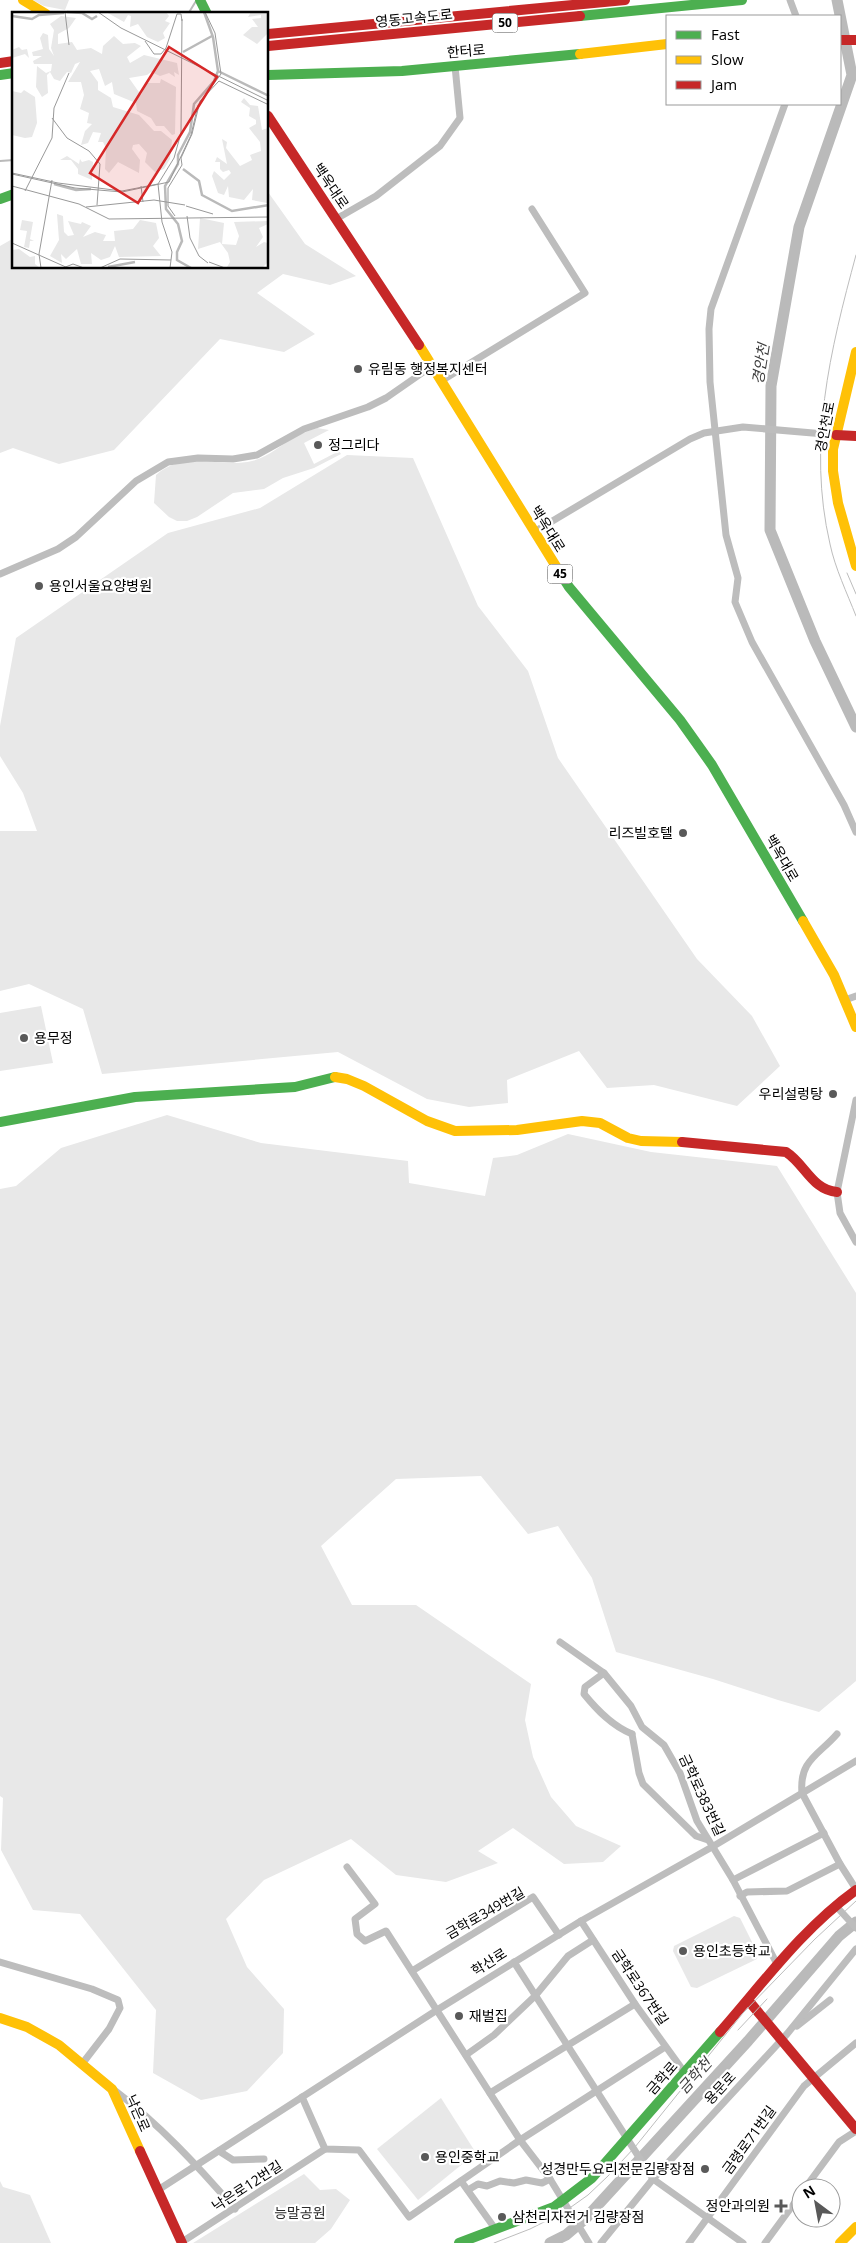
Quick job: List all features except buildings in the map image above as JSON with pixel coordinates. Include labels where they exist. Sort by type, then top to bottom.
[{"type":"main road","points":[[23,0],[43,12]]},
{"type":"main road","points":[[200,0],[206,12]]},
{"type":"main road","name":"영동고속도로","points":[[269,34],[625,0]]},
{"type":"main road","name":"영동고속도로","points":[[269,46],[742,0]]},
{"type":"main road","points":[[841,40],[856,40]]},
{"type":"main road","name":"한터로","points":[[269,74],[402,70],[666,44]]},
{"type":"main road","name":"백옥대로","points":[[269,118],[432,366],[569,587],[680,720],[712,765],[834,975],[856,1027]]},
{"type":"main road","points":[[0,199],[12,195]]},
{"type":"main road","name":"경안천로","points":[[856,352],[832,434],[833,471],[838,504],[856,566]]},
{"type":"main road","points":[[832,434],[856,436]]},
{"type":"main road","points":[[0,1122],[83,1108],[135,1096],[295,1087],[332,1077],[347,1079],[364,1086],[427,1121],[455,1131],[517,1130],[582,1121],[600,1123],[628,1138],[641,1142],[674,1141],[706,1146],[786,1152],[797,1160],[816,1184],[827,1191],[837,1192]]},
{"type":"main road","name":"금학로","points":[[459,2243],[554,2207],[564,2202],[592,2178],[628,2139],[682,2070],[749,2001],[778,1966],[835,1905],[856,1889]]},
{"type":"main road","points":[[749,2001],[781,2036],[856,2130]]},
{"type":"main road","name":"낙은로","points":[[0,2018],[27,2027],[59,2045],[112,2089],[182,2242]]},
{"type":"main road","points":[[840,2243],[856,2227]]},
{"type":"street","points":[[790,0],[796,15]]},
{"type":"street","points":[[336,219],[376,196],[440,146],[460,118],[455,66]]},
{"type":"street","points":[[785,105],[712,309],[709,329],[710,382],[718,430],[726,535],[738,578],[735,602],[752,642],[844,805],[856,832]]},
{"type":"street","points":[[441,381],[585,293],[532,209]]},
{"type":"street","points":[[0,574],[58,549],[76,537],[136,481],[168,462],[198,458],[233,459],[257,455],[304,429],[368,407],[386,398],[432,366]]},
{"type":"street","points":[[534,532],[690,440],[718,430],[743,427],[832,434]]},
{"type":"street","points":[[845,1000],[856,996]]},
{"type":"street","points":[[855,1104],[837,1192],[840,1213],[856,1242]]},
{"type":"street","name":"금학로383번길","points":[[560,1642],[604,1673],[631,1706],[642,1727],[664,1745],[680,1773],[697,1821],[733,1880],[778,1966]]},
{"type":"street","points":[[604,1673],[585,1687],[584,1694],[618,1728],[632,1734]]},
{"type":"street","points":[[632,1734],[642,1727]]},
{"type":"street","points":[[632,1734],[639,1773],[643,1784],[696,1836],[708,1840]]},
{"type":"street","points":[[837,1734],[814,1754],[810,1760],[801,1783],[802,1793],[840,1864],[856,1889]]},
{"type":"street","name":"학산로","points":[[158,2190],[436,2010],[514,1962],[581,1921],[712,1848],[856,1761]]},
{"type":"street","points":[[733,1880],[824,1833]]},
{"type":"street","points":[[740,1896],[748,1892],[787,1891],[840,1864]]},
{"type":"street","points":[[347,1867],[375,1904],[356,1919],[357,1934],[365,1941],[386,1931],[520,2140],[550,2179],[589,2243]]},
{"type":"street","name":"금학로349번길","points":[[412,1971],[533,1897],[559,1935]]},
{"type":"street","points":[[835,1905],[856,1928]]},
{"type":"street","name":"금학로367번길","points":[[581,1921],[635,2004],[682,2070]]},
{"type":"street","points":[[466,2055],[494,2035],[536,1996],[568,1956],[593,1940]]},
{"type":"street","name":"용문로","points":[[602,2243],[653,2179],[856,1949]]},
{"type":"street","points":[[0,1962],[92,1989],[118,2000],[120,2008],[109,2029],[82,2064]]},
{"type":"street","points":[[514,1962],[653,2179],[743,2243]]},
{"type":"street","points":[[781,2036],[830,2000]]},
{"type":"street","points":[[490,2093],[635,2004]]},
{"type":"street","name":"금령로71번길","points":[[689,2243],[812,2077],[856,2043]]},
{"type":"street","points":[[302,2097],[325,2149],[359,2150],[409,2217],[520,2140],[665,2047]]},
{"type":"street","points":[[112,2089],[141,2110],[197,2165],[235,2209]]},
{"type":"street","points":[[812,2178],[839,2142],[856,2130]]},
{"type":"street","name":"낙은로12번길","points":[[182,2242],[325,2149]]},
{"type":"street","points":[[218,2151],[233,2160],[264,2159]]},
{"type":"street","points":[[468,2190],[478,2184],[491,2185],[500,2181],[514,2183],[526,2180],[542,2183],[550,2179]]},
{"type":"street","points":[[461,2180],[496,2230]]},
{"type":"street","points":[[765,2243],[791,2208]]},
{"type":"green space","points":[[33,0],[69,0],[65,10],[44,6]]},
{"type":"green space","points":[[269,193],[305,244],[356,276],[330,285],[283,274],[257,293],[315,334],[284,352],[220,339],[114,450],[59,464],[13,448],[0,453],[0,246],[12,239],[12,269],[269,269]]},
{"type":"green space","points":[[317,428],[329,430],[304,443],[314,464],[339,451],[341,454],[314,468],[283,478],[264,489],[233,493],[197,517],[187,521],[177,521],[169,517],[154,503],[156,475],[167,467],[191,461],[240,463],[252,461],[269,454],[290,440]]},
{"type":"green space","points":[[347,455],[413,458],[478,606],[528,671],[558,758],[697,959],[752,1016],[780,1066],[737,1106],[654,1085],[607,1088],[579,1051],[507,1080],[508,1103],[469,1107],[427,1099],[338,1052],[102,1074],[83,1009],[29,984],[0,991],[0,831],[37,831],[23,793],[0,756],[0,726],[16,638],[168,533],[260,508]]},
{"type":"green space","name":"용무정","points":[[41,1006],[53,1063],[0,1071],[0,1013]]},
{"type":"green space","points":[[167,1115],[261,1143],[408,1161],[409,1183],[485,1196],[493,1158],[517,1155],[568,1134],[651,1152],[777,1166],[856,1293],[856,1681],[819,1712],[713,1679],[616,1652],[592,1578],[558,1526],[528,1534],[481,1476],[396,1479],[321,1546],[352,1605],[416,1605],[531,1684],[525,1720],[533,1757],[551,1797],[576,1826],[621,1846],[603,1862],[564,1864],[513,1828],[478,1851],[498,1863],[446,1882],[396,1875],[351,1839],[264,1880],[226,1919],[247,1967],[284,2009],[283,2053],[247,2091],[201,2100],[153,2073],[156,2010],[80,1914],[33,1910],[1,1850],[3,1798],[0,1796],[0,1189],[16,1186],[61,1148]]},
{"type":"green space","points":[[734,1916],[740,1918],[758,1954],[757,1959],[697,1988],[691,1987],[673,1951],[674,1946]]},
{"type":"green space","points":[[441,2098],[476,2153],[418,2200],[377,2149]]},
{"type":"green space","name":"능말공원","points":[[304,2174],[320,2190],[336,2189],[350,2200],[331,2229],[315,2243],[193,2243]]},
{"type":"green space","points":[[0,2181],[3,2187],[30,2195],[51,2243],[0,2243]]},
{"type":"waterway","name":"경안천","points":[[837,0],[840,15]]},
{"type":"waterway","points":[[189,12],[196,1]]},
{"type":"waterway","name":"경안천","points":[[841,20],[852,75],[799,227],[771,386],[770,530],[815,641],[856,727]]},
{"type":"waterway","points":[[0,161],[12,160]]},
{"type":"waterway","name":"금학천","points":[[550,2243],[566,2235],[586,2218],[748,2041],[839,1936],[856,1922]]},
{"type":"tram line","points":[[856,255],[830,363],[821,434],[823,507],[830,544],[838,571],[856,616]]},
{"type":"tram line","points":[[847,573],[856,594]]},
{"type":"tram line","points":[[494,2243],[530,2229],[564,2212],[588,2195],[635,2147],[743,2013],[815,1939],[856,1901]]},
{"type":"tram line","points":[[738,2030],[767,1999]]},
{"type":"traffic: fast","points":[[200,0],[206,12]]},
{"type":"traffic: fast","points":[[580,16],[742,0]]},
{"type":"traffic: fast","points":[[269,75],[402,71],[580,54]]},
{"type":"traffic: fast","points":[[0,75],[12,73]]},
{"type":"traffic: fast","points":[[0,199],[12,195]]},
{"type":"traffic: fast","points":[[562,576],[569,587],[680,720],[712,765],[803,921]]},
{"type":"traffic: fast","points":[[0,1122],[135,1097],[295,1087],[335,1077]]},
{"type":"traffic: fast","points":[[459,2243],[554,2207],[592,2178],[720,2032]]},
{"type":"traffic: slow","points":[[23,0],[43,12]]},
{"type":"traffic: slow","points":[[580,54],[666,44]]},
{"type":"traffic: slow","points":[[419,345],[562,576]]},
{"type":"traffic: slow","points":[[856,352],[833,449],[833,471],[838,503],[856,566]]},
{"type":"traffic: slow","points":[[803,921],[834,975],[856,1027]]},
{"type":"traffic: slow","points":[[335,1077],[347,1079],[364,1086],[427,1121],[455,1131],[517,1130],[582,1121],[600,1123],[628,1138],[641,1141],[682,1142]]},
{"type":"traffic: slow","points":[[0,2018],[27,2027],[59,2045],[112,2089],[140,2151]]},
{"type":"traffic: slow","points":[[840,2243],[856,2227]]},
{"type":"traffic: jam","points":[[269,34],[625,0]]},
{"type":"traffic: jam","points":[[269,46],[580,16]]},
{"type":"traffic: jam","points":[[841,40],[856,40]]},
{"type":"traffic: jam","points":[[0,63],[12,61]]},
{"type":"traffic: jam","points":[[269,118],[419,345]]},
{"type":"traffic: jam","points":[[836,435],[856,436]]},
{"type":"traffic: jam","points":[[682,1142],[786,1152],[821,1187],[837,1192]]},
{"type":"traffic: jam","points":[[720,2032],[818,1921],[856,1890]]},
{"type":"traffic: jam","points":[[748,2000],[856,2129]]},
{"type":"traffic: jam","points":[[140,2151],[182,2243]]},
{"type":"place","name":"유림동 행정복지센터","points":[[358,369]]},
{"type":"place","name":"정그리다","points":[[318,445]]},
{"type":"place","name":"용인서울요양병원","points":[[39,586]]},
{"type":"place","name":"리즈빌호텔","points":[[683,833]]},
{"type":"place","name":"용무정","points":[[24,1038]]},
{"type":"place","name":"우리설렁탕","points":[[833,1094]]},
{"type":"place","name":"용인초등학교","points":[[683,1951]]},
{"type":"place","name":"재벌집","points":[[459,2016]]},
{"type":"place","name":"용인중학교","points":[[425,2157]]},
{"type":"place","name":"성경만두요리전문김량장점","points":[[705,2169]]},
{"type":"place","name":"정안과의원","points":[[781,2206]]},
{"type":"place","name":"삼천리자전거 김량장점","points":[[502,2217]]}]
